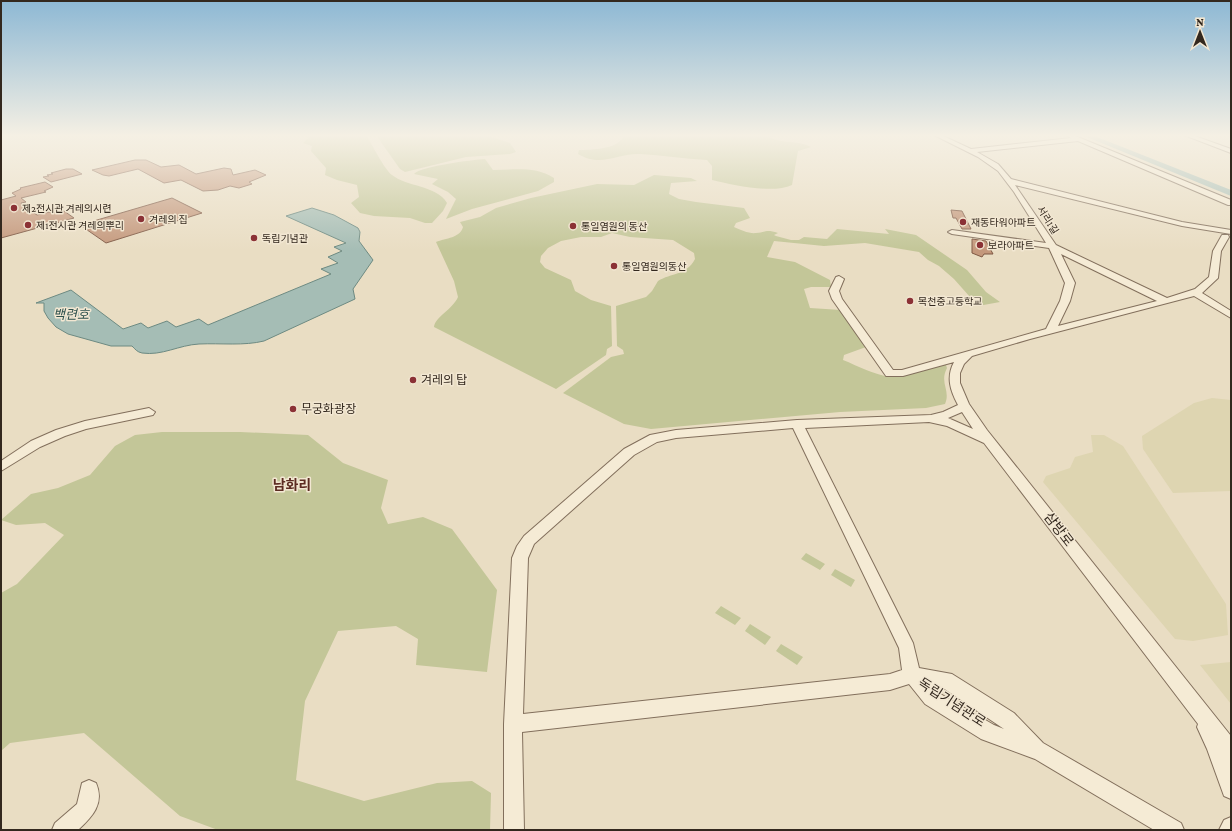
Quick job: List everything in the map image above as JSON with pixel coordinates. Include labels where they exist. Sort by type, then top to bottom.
[{"type":"street","name":"서리1길","points":[[1003,174],[1009,181],[1068,274],[1070,283],[1062,306],[1050,331]]},
{"type":"street","points":[[1162,174],[1231,202]]},
{"type":"street","points":[[839,279],[834,291],[837,299],[890,374],[903,373],[1050,331],[1165,301],[1194,292],[1213,278],[1214,264],[1218,250],[1224,249],[1228,236],[1009,181]]},
{"type":"street","points":[[952,232],[1051,246],[1165,301]]},
{"type":"street","points":[[1194,292],[1231,315]]},
{"type":"street","name":"삼방로","points":[[968,354],[956,366],[953,378],[964,407],[1192,699]]},
{"type":"street","points":[[514,830],[513,724],[520,558],[524,546],[529,540],[629,452],[643,442],[654,438],[676,434],[797,424],[929,418],[946,415],[964,407]]},
{"type":"street","points":[[1,467],[32,446],[49,437],[88,425],[149,412]]},
{"type":"street","points":[[929,418],[957,425],[990,442]]},
{"type":"street","points":[[797,424],[907,648],[912,675],[931,698],[988,732],[1038,751],[1174,830]]},
{"type":"street","points":[[513,724],[890,682],[912,675]]},
{"type":"street","points":[[1192,699],[1231,751]]},
{"type":"street","points":[[1192,699],[1215,745],[1231,789]]},
{"type":"street","points":[[62,830],[86,809],[89,790]]},
{"type":"shaded area","points":[[1212,398],[1231,400],[1231,491],[1173,493],[1143,449],[1142,436],[1194,403]]},
{"type":"shaded area","points":[[1091,435],[1104,435],[1123,446],[1226,604],[1228,635],[1193,641],[1175,639],[1043,482],[1046,476],[1070,468],[1075,457],[1093,452]]},
{"type":"shaded area","points":[[1231,662],[1231,704],[1200,665]]},
{"type":"green space","points":[[325,174],[391,174],[405,182],[429,189],[442,197],[447,203],[443,211],[432,223],[425,223],[410,218],[374,216],[360,213],[351,203],[359,197],[357,185],[325,175]]},
{"type":"green space","points":[[414,174],[546,174],[554,178],[554,182],[538,191],[472,209],[446,219],[456,199],[448,192],[432,184],[438,179]]},
{"type":"green space","points":[[712,174],[794,174],[792,185],[774,189],[753,188],[712,180]]},
{"type":"green space","points":[[654,175],[691,178],[697,181],[671,183],[669,194],[679,199],[744,208],[750,218],[736,223],[734,227],[745,232],[760,233],[771,231],[778,233],[774,235],[776,236],[791,240],[799,240],[804,237],[827,239],[837,229],[889,234],[885,229],[916,235],[967,270],[986,292],[1000,302],[978,306],[954,279],[919,252],[865,243],[824,246],[774,241],[767,257],[795,262],[830,280],[831,287],[811,287],[804,289],[810,308],[841,310],[866,347],[844,355],[843,360],[872,372],[891,377],[904,376],[942,363],[946,365],[947,368],[944,378],[947,395],[945,404],[926,408],[840,412],[651,429],[624,424],[563,393],[611,357],[624,354],[623,350],[617,346],[616,306],[646,297],[658,281],[683,271],[692,264],[695,259],[694,253],[673,240],[630,237],[612,233],[601,237],[581,237],[561,241],[548,248],[541,256],[540,262],[545,268],[571,280],[575,291],[591,300],[611,306],[612,346],[607,349],[606,355],[556,389],[434,327],[437,320],[456,301],[458,297],[454,281],[436,242],[456,236],[463,227],[460,222],[480,217],[496,208],[531,198],[597,184],[634,185]]},
{"type":"green space","points":[[162,432],[240,432],[308,435],[343,463],[388,480],[381,508],[388,524],[423,517],[452,529],[497,590],[487,672],[416,665],[418,639],[396,626],[338,631],[305,701],[296,780],[364,801],[437,783],[472,781],[491,793],[490,830],[218,830],[180,816],[84,733],[10,743],[1,751],[1,593],[17,584],[64,535],[45,523],[16,525],[1,520],[31,494],[58,488],[90,475],[115,446],[135,435]]},
{"type":"green space","points":[[806,553],[825,564],[820,570],[801,559]]},
{"type":"green space","points":[[835,569],[855,580],[851,587],[831,575]]},
{"type":"green space","points":[[721,606],[741,618],[735,625],[715,613]]},
{"type":"green space","points":[[750,624],[771,637],[765,645],[745,631]]},
{"type":"green space","points":[[781,644],[803,657],[797,665],[776,651]]},
{"type":"water","name":"백련호","points":[[312,208],[334,215],[358,228],[360,232],[359,241],[373,260],[353,289],[355,299],[264,341],[240,344],[199,344],[184,346],[164,352],[149,354],[142,353],[137,351],[132,346],[111,346],[68,334],[56,327],[48,318],[44,311],[44,303],[36,303],[71,290],[123,329],[141,323],[148,328],[167,321],[176,327],[199,319],[208,325],[331,274],[321,269],[338,263],[328,257],[342,251],[334,247],[346,243],[286,216]]},
{"type":"building","points":[[53,174],[82,174],[51,182],[43,177]]},
{"type":"building","points":[[100,174],[118,174],[109,176]]},
{"type":"building","points":[[147,174],[266,175],[249,182],[252,184],[239,188],[230,186],[218,190],[203,191],[181,180],[164,183]]},
{"type":"building","points":[[45,182],[53,187],[44,191],[46,192],[21,198],[26,202],[21,203],[22,205],[37,215],[49,212],[58,213],[64,211],[74,218],[1,238],[1,200],[16,196],[12,193],[21,189],[20,188]]},
{"type":"building","name":"겨레의 집","points":[[172,198],[202,213],[106,243],[80,225]]},
{"type":"building","name":"재동타워아파트","points":[[951,210],[962,211],[971,229],[962,229],[956,218],[953,218]]},
{"type":"building","name":"보라아파트","points":[[972,239],[986,241],[993,254],[984,254],[982,257],[972,253]]},
{"type":"waterway","points":[[1185,174],[1231,193]]},
{"type":"place","name":"제2전시관 겨레의시련","points":[[14,208]]},
{"type":"place","name":"겨레의 집","points":[[141,219]]},
{"type":"place","name":"재동타워아파트","points":[[963,222]]},
{"type":"place","name":"제1전시관 겨레의뿌리","points":[[28,225]]},
{"type":"place","name":"통일염원의 동산","points":[[573,226]]},
{"type":"place","name":"독립기념관","points":[[254,238]]},
{"type":"place","name":"보라아파트","points":[[980,245]]},
{"type":"place","name":"통일염원의동산","points":[[614,266]]},
{"type":"place","name":"목천중고등학교","points":[[910,301]]},
{"type":"place","name":"겨레의 탑","points":[[413,380]]},
{"type":"place","name":"무궁화광장","points":[[293,409]]},
{"type":"district","name":"남화리","points":[[292,485]]}]
